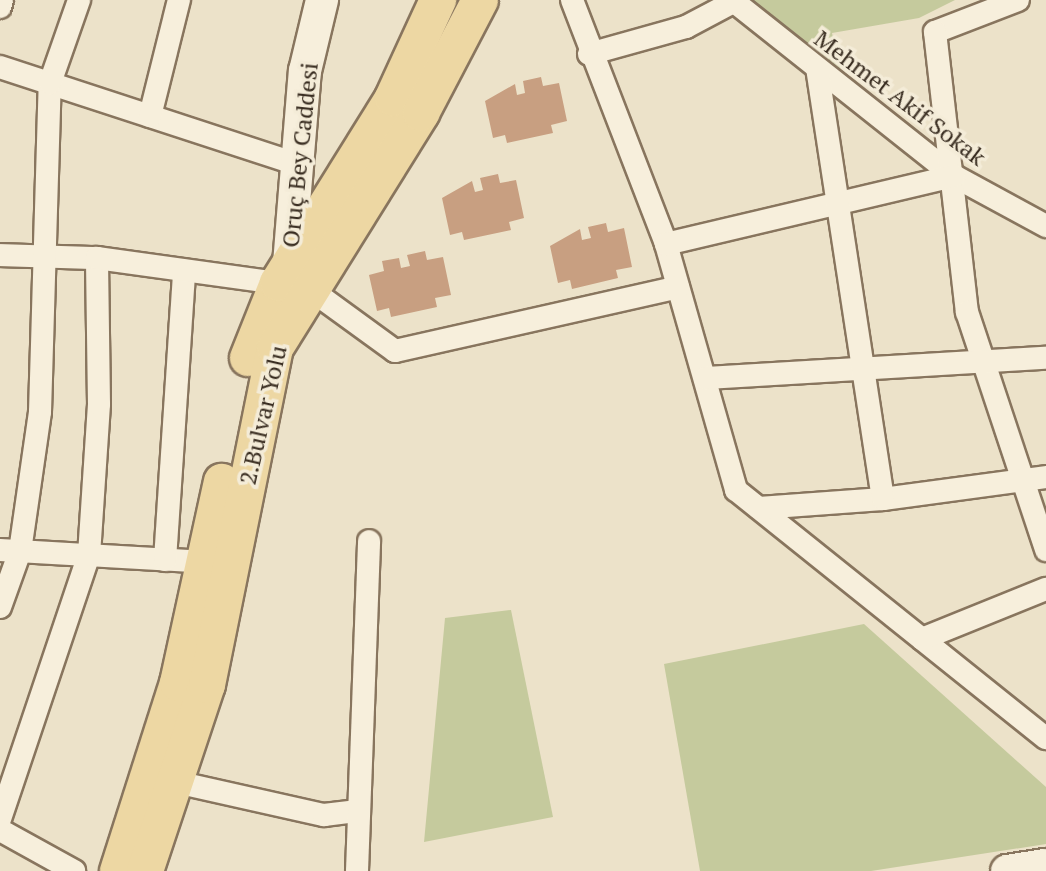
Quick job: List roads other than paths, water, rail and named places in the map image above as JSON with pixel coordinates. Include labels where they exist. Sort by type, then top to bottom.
[{"type":"main road","name":"Oruç Bey Caddesi","points":[[291,278],[305,71],[322,0]]},
{"type":"main road","name":"2.Bulvar Yolu","points":[[118,871],[178,683],[251,344],[393,98],[438,0]]},
{"type":"main road","name":"2.Bulvar Yolu","points":[[145,871],[207,685],[291,278],[421,113],[480,0]]},
{"type":"main road","points":[[1007,871],[1046,865]]},
{"type":"street","points":[[0,7],[2,0]]},
{"type":"street","points":[[0,607],[40,412],[50,83],[79,0]]},
{"type":"street","points":[[150,116],[179,0]]},
{"type":"street","points":[[572,0],[589,54],[666,244],[736,490],[1046,738]]},
{"type":"street","points":[[1018,0],[935,32],[954,176],[967,312],[985,362],[1036,478],[1046,550]]},
{"type":"street","points":[[589,54],[686,27],[734,1]]},
{"type":"street","name":"Mehmet Akif Sokak","points":[[734,1],[954,176],[1046,226]]},
{"type":"street","points":[[0,67],[297,164]]},
{"type":"street","points":[[817,69],[842,200],[883,499]]},
{"type":"street","points":[[666,244],[954,176]]},
{"type":"street","points":[[0,255],[97,258],[184,271],[291,278],[395,351],[678,287]]},
{"type":"street","points":[[0,819],[89,555],[99,404],[97,258]]},
{"type":"street","points":[[165,560],[184,271]]},
{"type":"street","points":[[705,378],[1046,358]]},
{"type":"street","points":[[759,508],[883,499],[1036,478]]},
{"type":"street","points":[[357,871],[369,541]]},
{"type":"street","points":[[10,550],[206,562]]},
{"type":"street","points":[[922,639],[1046,589]]},
{"type":"street","points":[[176,782],[324,815],[358,811]]},
{"type":"street","points":[[0,830],[74,871]]}]
